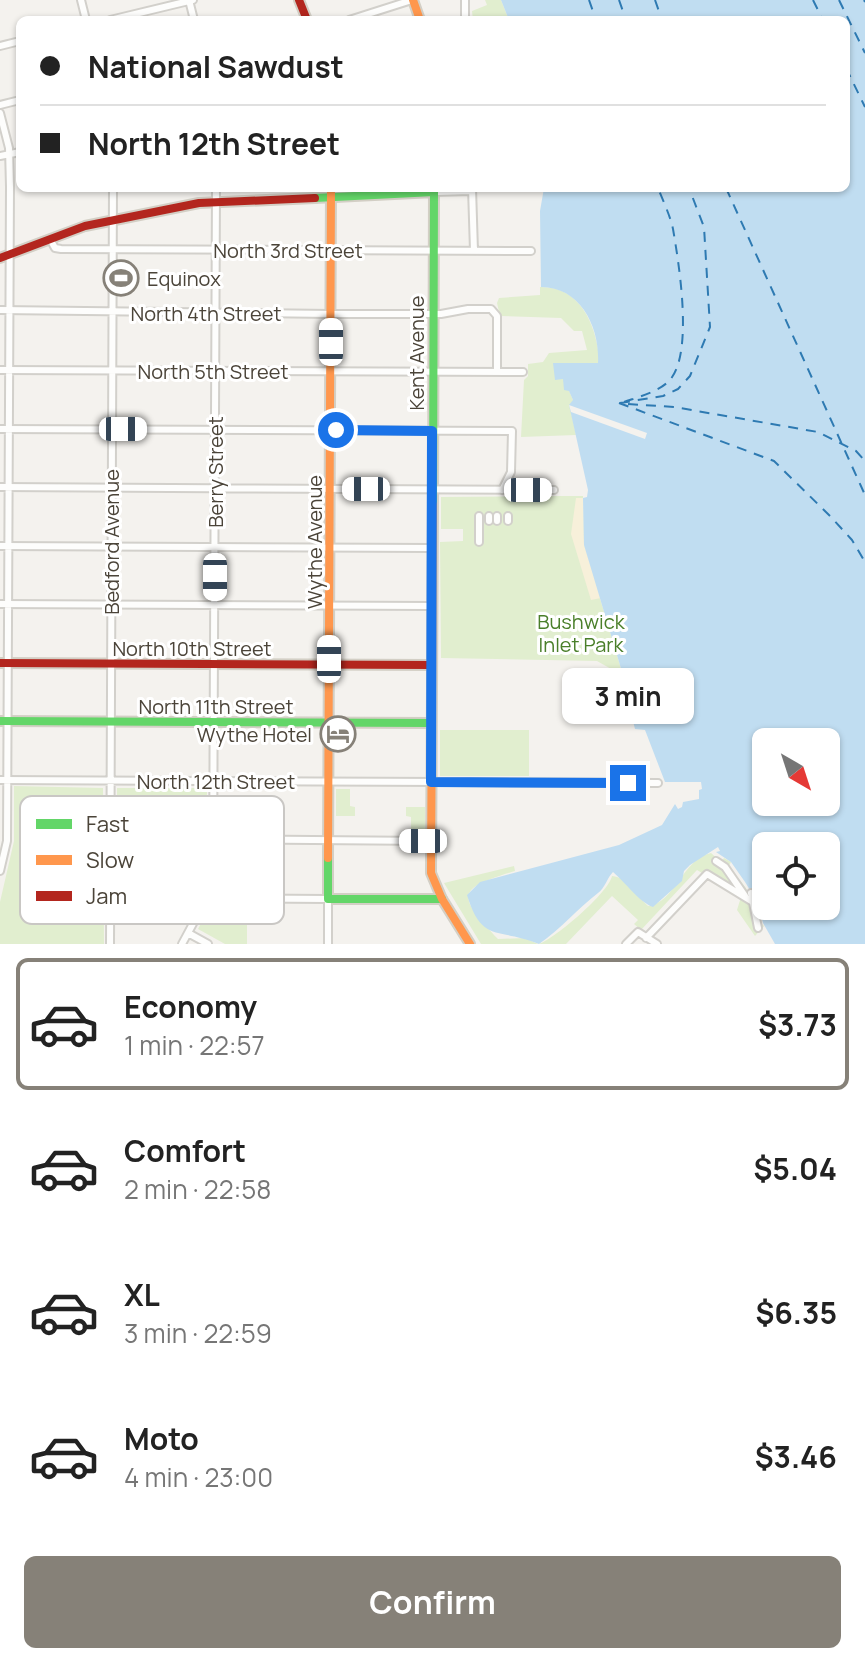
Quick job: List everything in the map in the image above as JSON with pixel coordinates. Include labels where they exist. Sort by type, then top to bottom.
[{"type":"main road","points":[[4,256],[113,220],[216,202],[331,192]]},
{"type":"main road","name":"Wythe Avenue","points":[[328,899],[331,192]]},
{"type":"main road","name":"Kent Avenue","points":[[434,192],[432,877],[470,944]]},
{"type":"main road","name":"North 10th Street","points":[[4,663],[431,665]]},
{"type":"main road","name":"North 11th Street","points":[[3,721],[431,723]]},
{"type":"main road","points":[[328,899],[442,899]]},
{"type":"street","points":[[126,16],[191,0]]},
{"type":"street","points":[[362,16],[412,0]]},
{"type":"street","points":[[0,113],[9,154],[10,187],[4,256],[10,310],[4,370],[0,871]]},
{"type":"street","points":[[0,156],[16,153]]},
{"type":"street","points":[[10,187],[16,186]]},
{"type":"street","name":"Bedford Avenue","points":[[110,796],[113,192]]},
{"type":"street","name":"Berry Street","points":[[214,796],[216,192]]},
{"type":"street","points":[[472,192],[474,251]]},
{"type":"street","points":[[0,208],[10,207]]},
{"type":"street","name":"North 3rd Street","points":[[50,239],[55,248],[61,249],[531,251]]},
{"type":"street","name":"North 4th Street","points":[[0,310],[331,314],[433,314],[468,309],[494,311],[497,320],[497,372]]},
{"type":"street","name":"North 5th Street","points":[[4,370],[523,372]]},
{"type":"street","points":[[4,429],[512,431],[511,472],[502,490]]},
{"type":"street","points":[[4,487],[554,490]]},
{"type":"street","points":[[479,516],[479,542]]},
{"type":"street","points":[[4,546],[432,548]]},
{"type":"street","points":[[4,604],[432,606]]},
{"type":"street","name":"North 12th Street","points":[[3,780],[658,783]]},
{"type":"street","points":[[284,840],[431,841]]},
{"type":"street","points":[[716,861],[725,867],[751,899],[758,928]]},
{"type":"street","points":[[717,880],[725,867]]},
{"type":"street","points":[[646,938],[707,874],[751,899]]},
{"type":"street","points":[[284,899],[328,899]]},
{"type":"street","name":"Wythe Avenue","points":[[328,899],[328,944]]},
{"type":"street","name":"Berry Street","points":[[182,944],[193,924]]},
{"type":"street","points":[[626,944],[638,932],[657,944]]},
{"type":"street","points":[[188,933],[208,944]]},
{"type":"green space","points":[[485,0],[501,0],[507,16],[473,16],[472,11],[487,5]]},
{"type":"green space","points":[[540,287],[565,293],[583,308],[594,331],[599,356],[644,356],[564,379],[573,400],[571,412],[576,435],[521,437],[524,380],[528,376],[528,364],[543,362],[549,353],[587,350],[582,331],[574,331],[561,318],[500,316],[499,298],[540,295]]},
{"type":"green space","name":"Bushwick Inlet Park","points":[[583,496],[584,545],[634,712],[627,713],[620,674],[597,661],[441,658],[440,542],[463,541],[463,529],[441,529],[441,497]]},
{"type":"green space","points":[[440,730],[529,730],[529,776],[440,776]]},
{"type":"green space","points":[[14,786],[103,788],[103,796],[20,796],[20,924],[104,924],[104,944],[0,944],[0,902],[14,841]]},
{"type":"green space","points":[[117,788],[207,788],[207,796],[117,796]]},
{"type":"green space","points":[[336,789],[350,789],[350,806],[355,807],[355,816],[336,816]]},
{"type":"green space","points":[[406,807],[425,807],[425,834],[411,834],[411,817],[406,816]]},
{"type":"green space","points":[[711,853],[721,862],[724,858],[731,862],[729,866],[752,900],[752,920],[758,920],[764,926],[755,936],[737,910],[741,897],[697,870],[641,930],[634,924],[638,920],[612,896],[566,944],[539,944],[581,914],[602,893],[612,876],[627,883],[648,906],[665,897],[701,857]]},
{"type":"green space","points":[[514,866],[515,871],[472,889],[470,903],[498,939],[525,938],[538,944],[481,944],[444,883]]},
{"type":"green space","points":[[201,924],[247,924],[247,944],[225,944],[198,929]]},
{"type":"sand","points":[[576,498],[583,498],[584,545],[601,598],[591,600],[571,534]]},
{"type":"water","points":[[501,0],[865,0],[865,944],[775,944],[762,920],[840,920],[840,832],[752,832],[752,893],[731,862],[716,852],[720,851],[718,847],[690,865],[684,871],[682,881],[653,907],[613,872],[600,891],[539,944],[493,932],[479,921],[473,910],[467,895],[480,882],[619,845],[662,825],[675,804],[678,809],[683,802],[699,799],[699,790],[702,789],[701,782],[665,782],[645,730],[635,729],[631,713],[634,712],[584,545],[583,498],[587,497],[588,490],[569,405],[573,400],[569,391],[564,390],[563,379],[555,380],[553,363],[598,363],[596,336],[577,302],[555,289],[541,287],[540,211],[543,192],[850,192],[850,16],[507,16]]},
{"type":"pier","points":[[569,405],[647,433],[645,439],[571,412]]},
{"type":"ferry route","points":[[589,0],[595,16]]},
{"type":"ferry route","points":[[619,0],[625,16]]},
{"type":"ferry route","points":[[655,0],[661,16]]},
{"type":"ferry route","points":[[813,0],[821,16]]},
{"type":"ferry route","points":[[839,0],[847,16]]},
{"type":"ferry route","points":[[850,22],[865,53]]},
{"type":"ferry route","points":[[850,76],[865,107]]},
{"type":"ferry route","points":[[624,402],[654,391],[669,381],[677,368],[681,351],[683,308],[678,264],[672,224],[660,192]]},
{"type":"ferry route","points":[[620,403],[663,396],[678,389],[690,376],[710,327],[704,227],[691,192]]},
{"type":"ferry route","points":[[728,192],[865,495]]},
{"type":"ferry route","points":[[619,403],[774,461],[852,540],[865,562]]},
{"type":"ferry route","points":[[628,404],[674,407],[818,432],[856,451],[865,461]]},
{"type":"traffic: fast","points":[[433,505],[434,192]]},
{"type":"traffic: fast","points":[[315,198],[434,192]]},
{"type":"traffic: fast","points":[[0,721],[431,723]]},
{"type":"traffic: fast","points":[[328,858],[328,899],[442,899]]},
{"type":"traffic: slow","points":[[413,0],[419,16]]},
{"type":"traffic: slow","points":[[328,858],[331,192]]},
{"type":"traffic: slow","points":[[433,505],[431,873],[442,899],[470,944]]},
{"type":"traffic: jam","points":[[299,0],[305,16]]},
{"type":"traffic: jam","points":[[0,258],[85,226],[199,203],[315,198]]},
{"type":"traffic: jam","points":[[0,663],[431,665]]},
{"type":"place","name":"Equinox","points":[[121,278]]},
{"type":"place","name":"Wythe Hotel","points":[[338,734]]},
{"type":"route","points":[[336,430],[432,431],[431,782],[628,783]]}]
